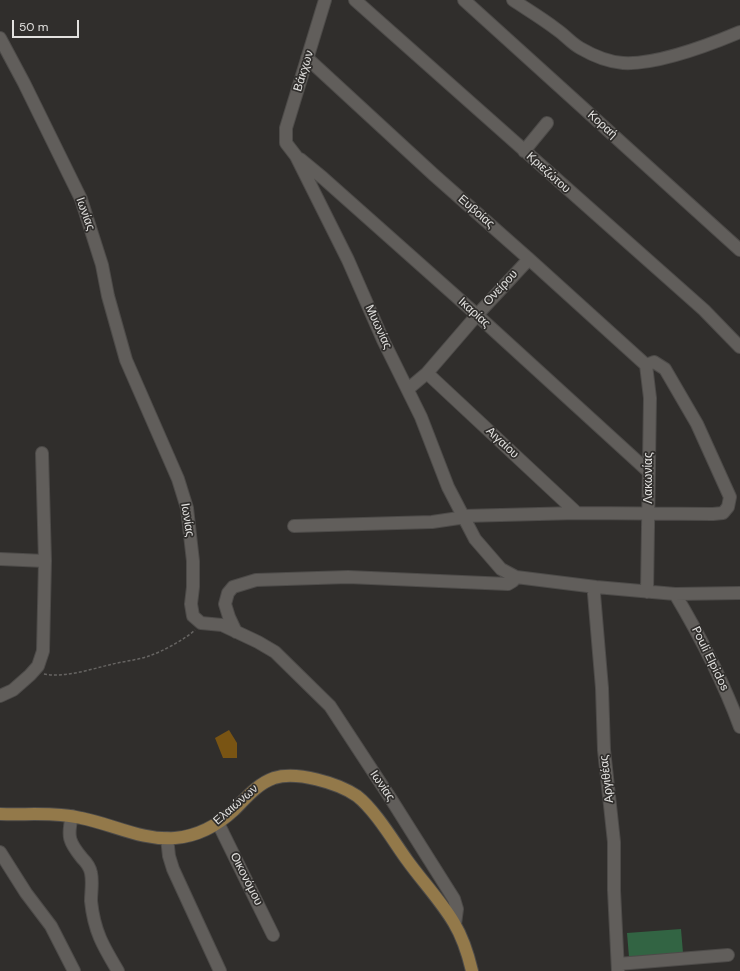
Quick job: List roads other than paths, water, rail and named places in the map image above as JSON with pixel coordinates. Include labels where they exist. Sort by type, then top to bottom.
[{"type":"main road","name":"Ελαιώνων","points":[[0,814],[54,814],[72,816],[146,836],[167,838],[179,837],[197,833],[218,823],[230,814],[264,782],[278,777],[291,776],[328,783],[361,800],[381,823],[455,924],[464,943],[472,971]]},
{"type":"street","name":"Βάκχων","points":[[286,143],[286,128],[325,0]]},
{"type":"street","name":"Κριεζώτου","points":[[355,0],[704,310],[740,347]]},
{"type":"street","name":"Κοραή","points":[[464,0],[740,250]]},
{"type":"street","points":[[513,0],[557,29],[580,48],[595,55],[622,63],[647,61],[670,56],[703,46],[740,32]]},
{"type":"street","name":"Ιωνίας","points":[[0,38],[24,83],[81,199],[102,265],[108,296],[126,360],[178,479],[187,508],[193,561],[193,587],[191,604],[193,616],[201,623],[222,625],[275,652],[330,706],[454,899],[457,906],[455,924]]},
{"type":"street","name":"Ευβοίας","points":[[308,58],[434,175],[646,365]]},
{"type":"street","points":[[524,151],[547,123]]},
{"type":"street","name":"Μυωνίας","points":[[286,143],[296,156],[348,260],[383,340],[421,417],[448,488],[475,539],[483,550],[502,569],[516,577]]},
{"type":"street","name":"Ικαρίας","points":[[296,156],[329,183],[477,315],[649,472]]},
{"type":"street","name":"Ονείρου","points":[[408,389],[427,373],[477,315],[529,259]]},
{"type":"street","points":[[294,526],[432,522],[459,518],[463,516],[577,513],[723,513],[728,507],[730,497],[697,424],[664,369],[654,362],[646,365]]},
{"type":"street","name":"Λακωνίας","points":[[646,365],[650,398],[647,592]]},
{"type":"street","name":"Αιγαίου","points":[[427,373],[577,513]]},
{"type":"street","points":[[0,696],[13,690],[35,670],[43,651],[45,561],[42,453]]},
{"type":"street","points":[[0,559],[45,561]]},
{"type":"street","points":[[236,632],[225,604],[228,593],[233,588],[256,580],[348,577],[508,584],[516,577],[596,587],[675,594],[740,592]]},
{"type":"street","name":"Αργιθέας","points":[[596,587],[594,594],[602,688],[604,750],[614,842],[614,890],[618,967]]},
{"type":"street","name":"Pouli Elpidos","points":[[675,594],[712,661],[728,695],[740,727]]},
{"type":"street","points":[[72,816],[68,830],[72,845],[87,863],[91,873],[92,906],[96,928],[103,946],[118,971]]},
{"type":"street","name":"Οικονόμου","points":[[218,823],[273,935]]},
{"type":"street","points":[[167,838],[169,856],[173,869],[220,971]]},
{"type":"street","points":[[0,852],[20,885],[51,926],[74,971]]},
{"type":"street","points":[[618,967],[728,955]]}]
